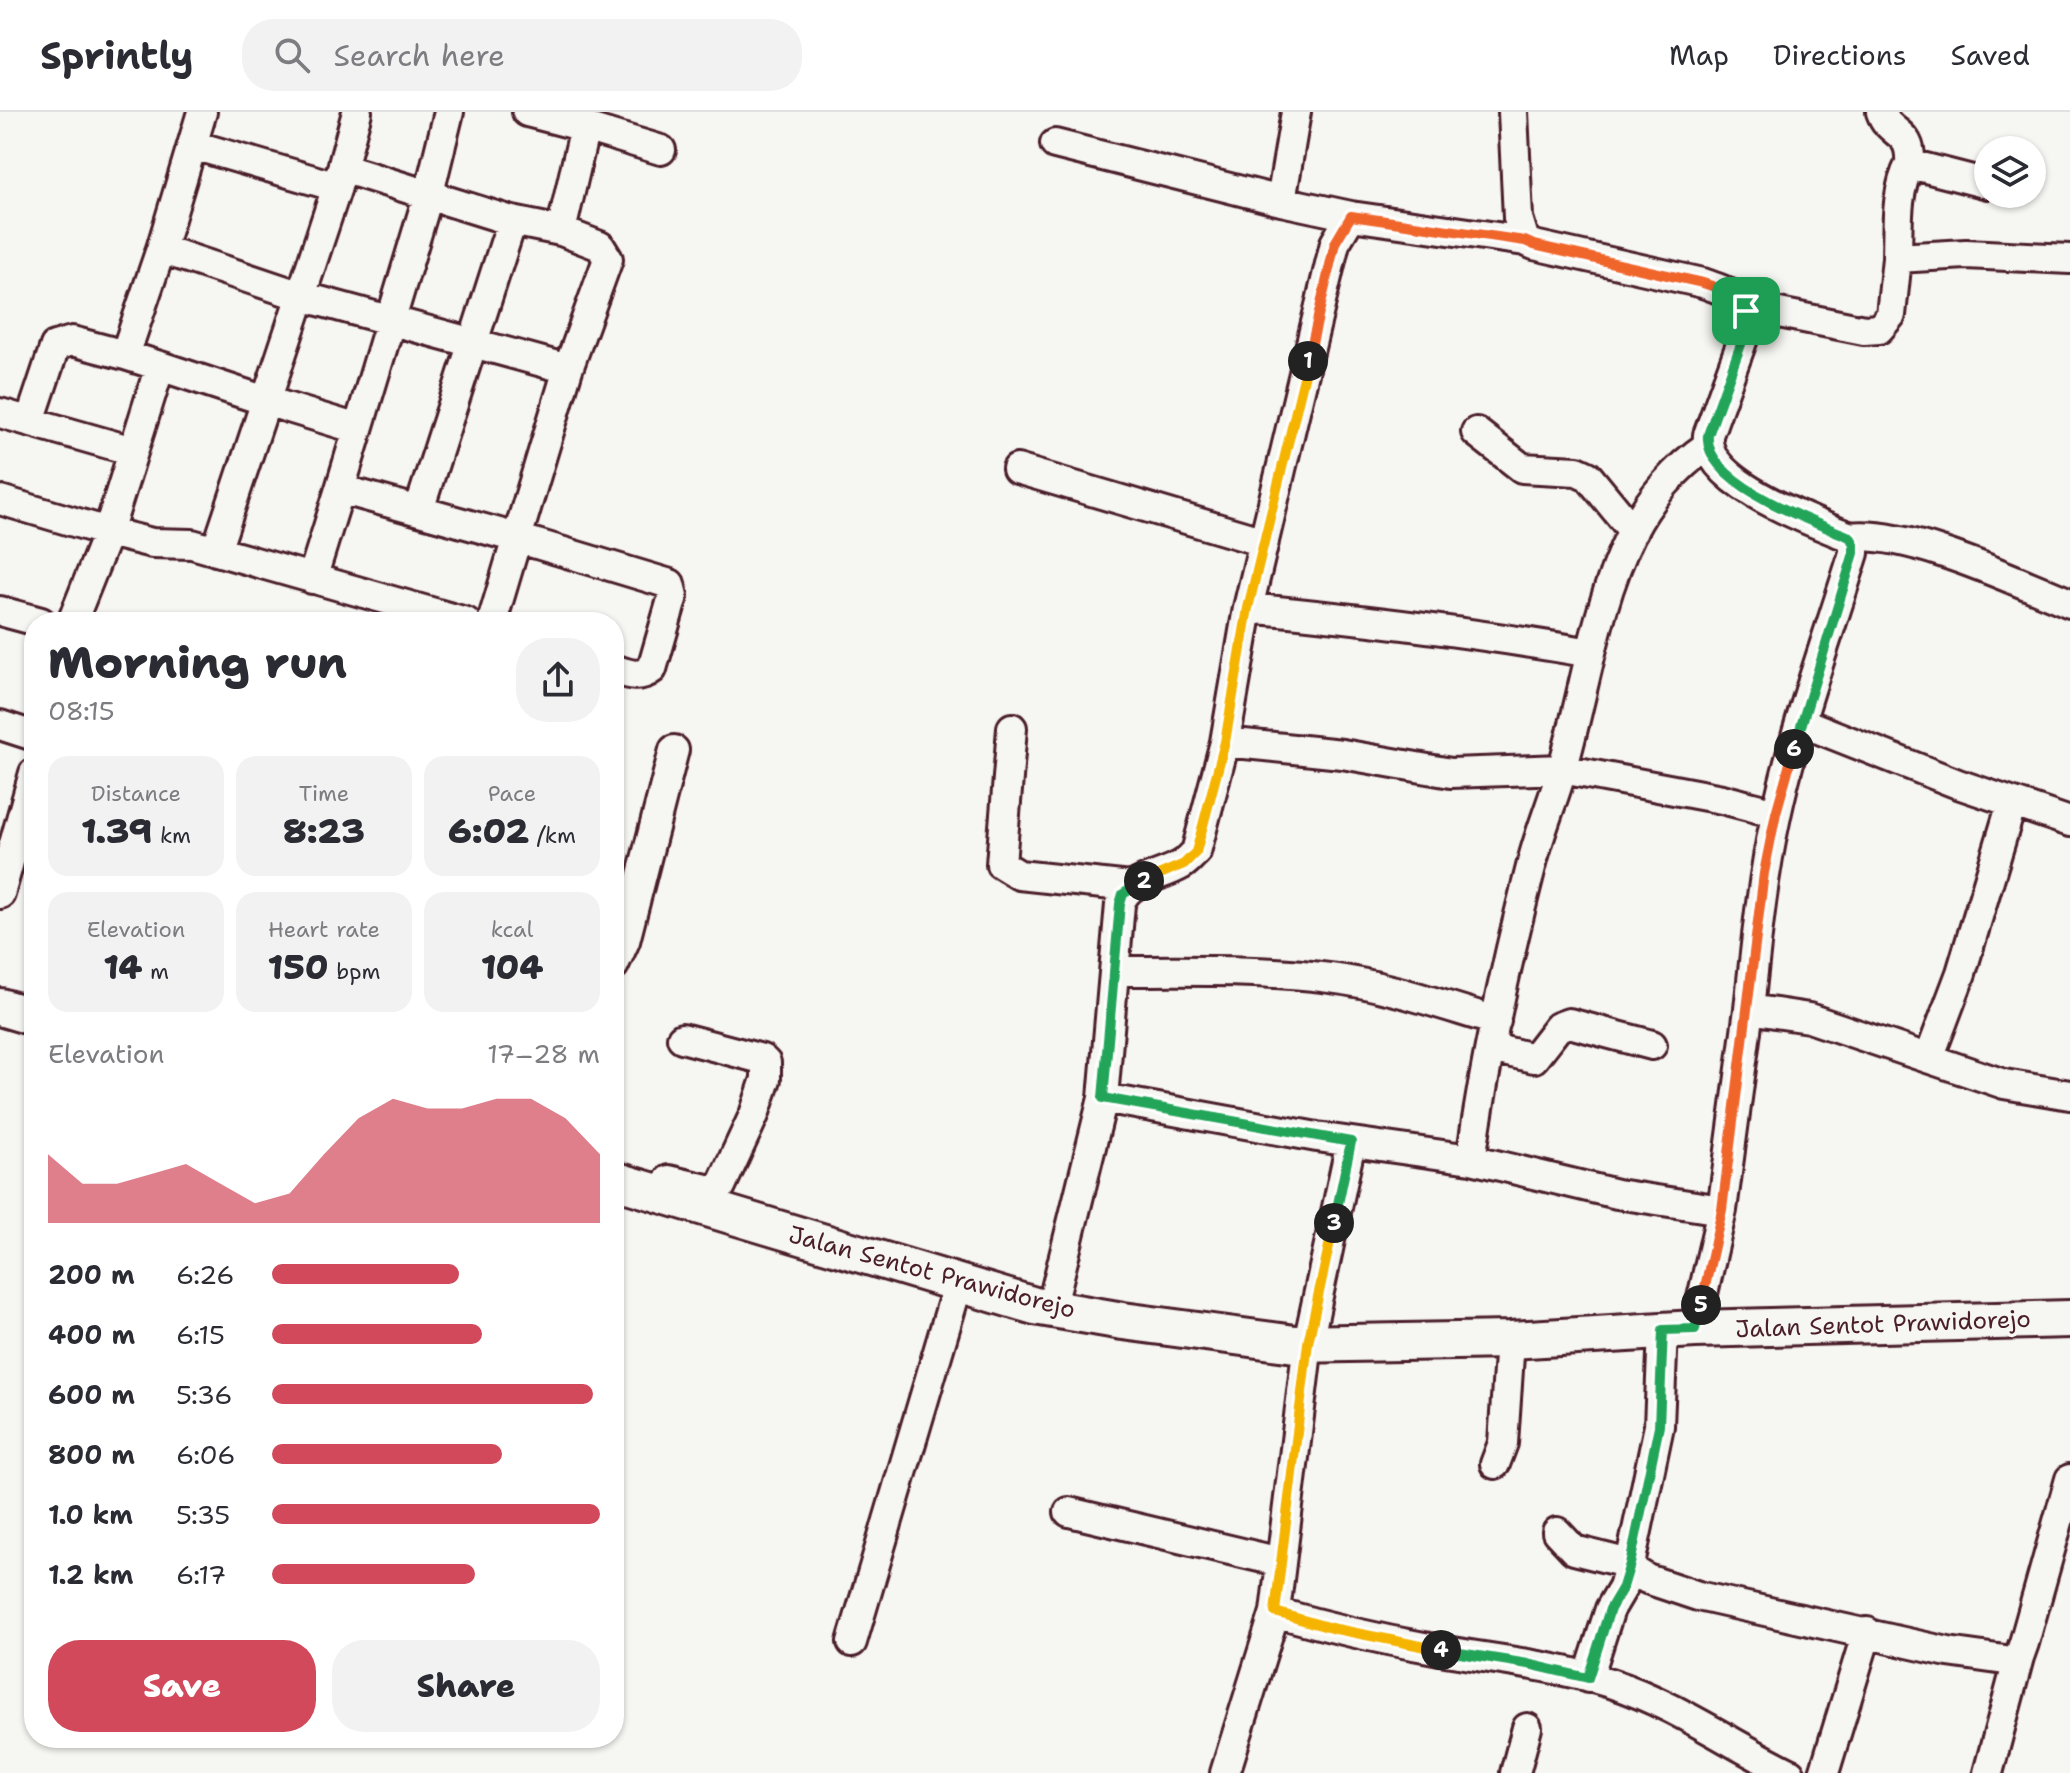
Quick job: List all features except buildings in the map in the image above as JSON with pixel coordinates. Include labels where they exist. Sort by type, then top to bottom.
[{"type":"main road","name":"Jalan Sentot Prawidorejo","points":[[630,1185],[1051,1309],[1308,1343],[1510,1340],[1679,1330],[2070,1319]]},
{"type":"street","points":[[125,355],[202,112]]},
{"type":"street","points":[[216,551],[340,178],[357,112]]},
{"type":"street","points":[[312,579],[429,193],[449,112]]},
{"type":"street","points":[[529,112],[661,150]]},
{"type":"street","points":[[1281,201],[1296,112]]},
{"type":"street","points":[[1513,112],[1518,218],[1525,241]]},
{"type":"street","points":[[1737,300],[1774,312],[1864,330],[1879,329],[1891,315],[1902,182],[1910,164],[1911,150],[1907,141],[1883,119],[1881,112]]},
{"type":"street","points":[[561,231],[585,127]]},
{"type":"street","points":[[1055,144],[1281,201],[1351,216],[1525,241],[1727,291],[1746,311],[1748,325],[1708,435],[1707,446],[1721,469],[1776,506],[1850,537],[1914,543],[2070,603]]},
{"type":"street","points":[[193,145],[340,178],[429,193],[512,221],[561,231],[600,246],[608,259],[568,369],[495,612]]},
{"type":"street","points":[[1910,164],[1974,180]]},
{"type":"street","points":[[1051,1309],[1103,1098],[1120,904],[1123,894],[1131,887],[1184,864],[1196,852],[1225,742],[1248,608],[1335,243],[1351,216]]},
{"type":"street","points":[[419,510],[512,221]]},
{"type":"street","points":[[161,249],[301,296],[568,369]]},
{"type":"street","points":[[1897,258],[1966,254],[2070,259]]},
{"type":"street","points":[[30,421],[55,346],[72,341],[358,429]]},
{"type":"street","points":[[76,612],[108,532],[160,366]]},
{"type":"street","points":[[0,413],[133,451]]},
{"type":"street","points":[[1476,432],[1522,468],[1571,471],[1588,476],[1633,531]]},
{"type":"street","points":[[1471,1159],[1493,1034],[1532,861],[1562,769],[1612,581],[1633,531],[1664,486],[1681,465],[1707,446]]},
{"type":"street","points":[[1017,469],[1264,542]]},
{"type":"street","points":[[340,489],[670,584],[673,596],[652,669],[645,675],[624,672]]},
{"type":"street","points":[[0,500],[152,543],[192,544],[430,612]]},
{"type":"street","points":[[1588,1678],[1610,1609],[1623,1587],[1630,1564],[1679,1330],[1722,1210],[1764,873],[1776,813],[1801,722],[1854,553],[1850,537]]},
{"type":"street","points":[[1248,608],[1508,638],[1591,653]]},
{"type":"street","points":[[0,611],[24,617]]},
{"type":"street","points":[[1801,722],[2012,803],[2070,822]]},
{"type":"street","points":[[0,725],[24,733]]},
{"type":"street","points":[[1012,728],[1001,864],[1019,875],[1131,887]]},
{"type":"street","points":[[1225,742],[1342,754],[1451,773],[1562,769],[1722,799],[1776,813]]},
{"type":"street","points":[[624,943],[674,750]]},
{"type":"street","points":[[1929,1058],[1961,973],[2012,803]]},
{"type":"street","points":[[2,881],[24,807]]},
{"type":"street","points":[[1115,971],[1236,971],[1331,978],[1408,996],[1493,1034],[1522,1057],[1536,1057],[1558,1027],[1569,1023],[1652,1045]]},
{"type":"street","points":[[1749,1009],[1809,1018],[2004,1084],[2070,1095]]},
{"type":"street","points":[[630,1185],[663,1178],[711,1190],[721,1186],[754,1115],[766,1079],[766,1063],[762,1059],[682,1038]]},
{"type":"street","points":[[1103,1098],[1351,1142],[1471,1159],[1617,1194],[1722,1210]]},
{"type":"street","points":[[1225,1773],[1275,1612],[1308,1343],[1351,1142]]},
{"type":"street","points":[[852,1642],[958,1284]]},
{"type":"street","points":[[1495,1464],[1503,1443],[1510,1340]]},
{"type":"street","points":[[1988,1773],[2070,1479]]},
{"type":"street","points":[[1069,1512],[1280,1562]]},
{"type":"street","points":[[1557,1532],[1574,1550],[1630,1564],[1633,1570],[1647,1579],[1698,1596],[1948,1652],[2002,1661],[2019,1657]]},
{"type":"street","points":[[1275,1612],[1331,1628],[1528,1664],[1610,1683],[1683,1713],[1790,1773]]},
{"type":"street","points":[[1824,1773],[1867,1632]]},
{"type":"street","points":[[1515,1773],[1527,1728]]},
{"type":"route","points":[[1351,216],[1525,241],[1703,283],[1727,291],[1746,311],[1748,325],[1708,435],[1707,446],[1721,469],[1776,506],[1850,537],[1854,553],[1776,813],[1764,873],[1722,1210],[1695,1329],[1663,1330],[1659,1426],[1623,1587],[1610,1609],[1588,1678],[1331,1628],[1275,1612],[1308,1343],[1351,1142],[1103,1098],[1120,904],[1123,894],[1131,887],[1184,864],[1196,852],[1225,742],[1248,608],[1335,243],[1351,216]]}]
